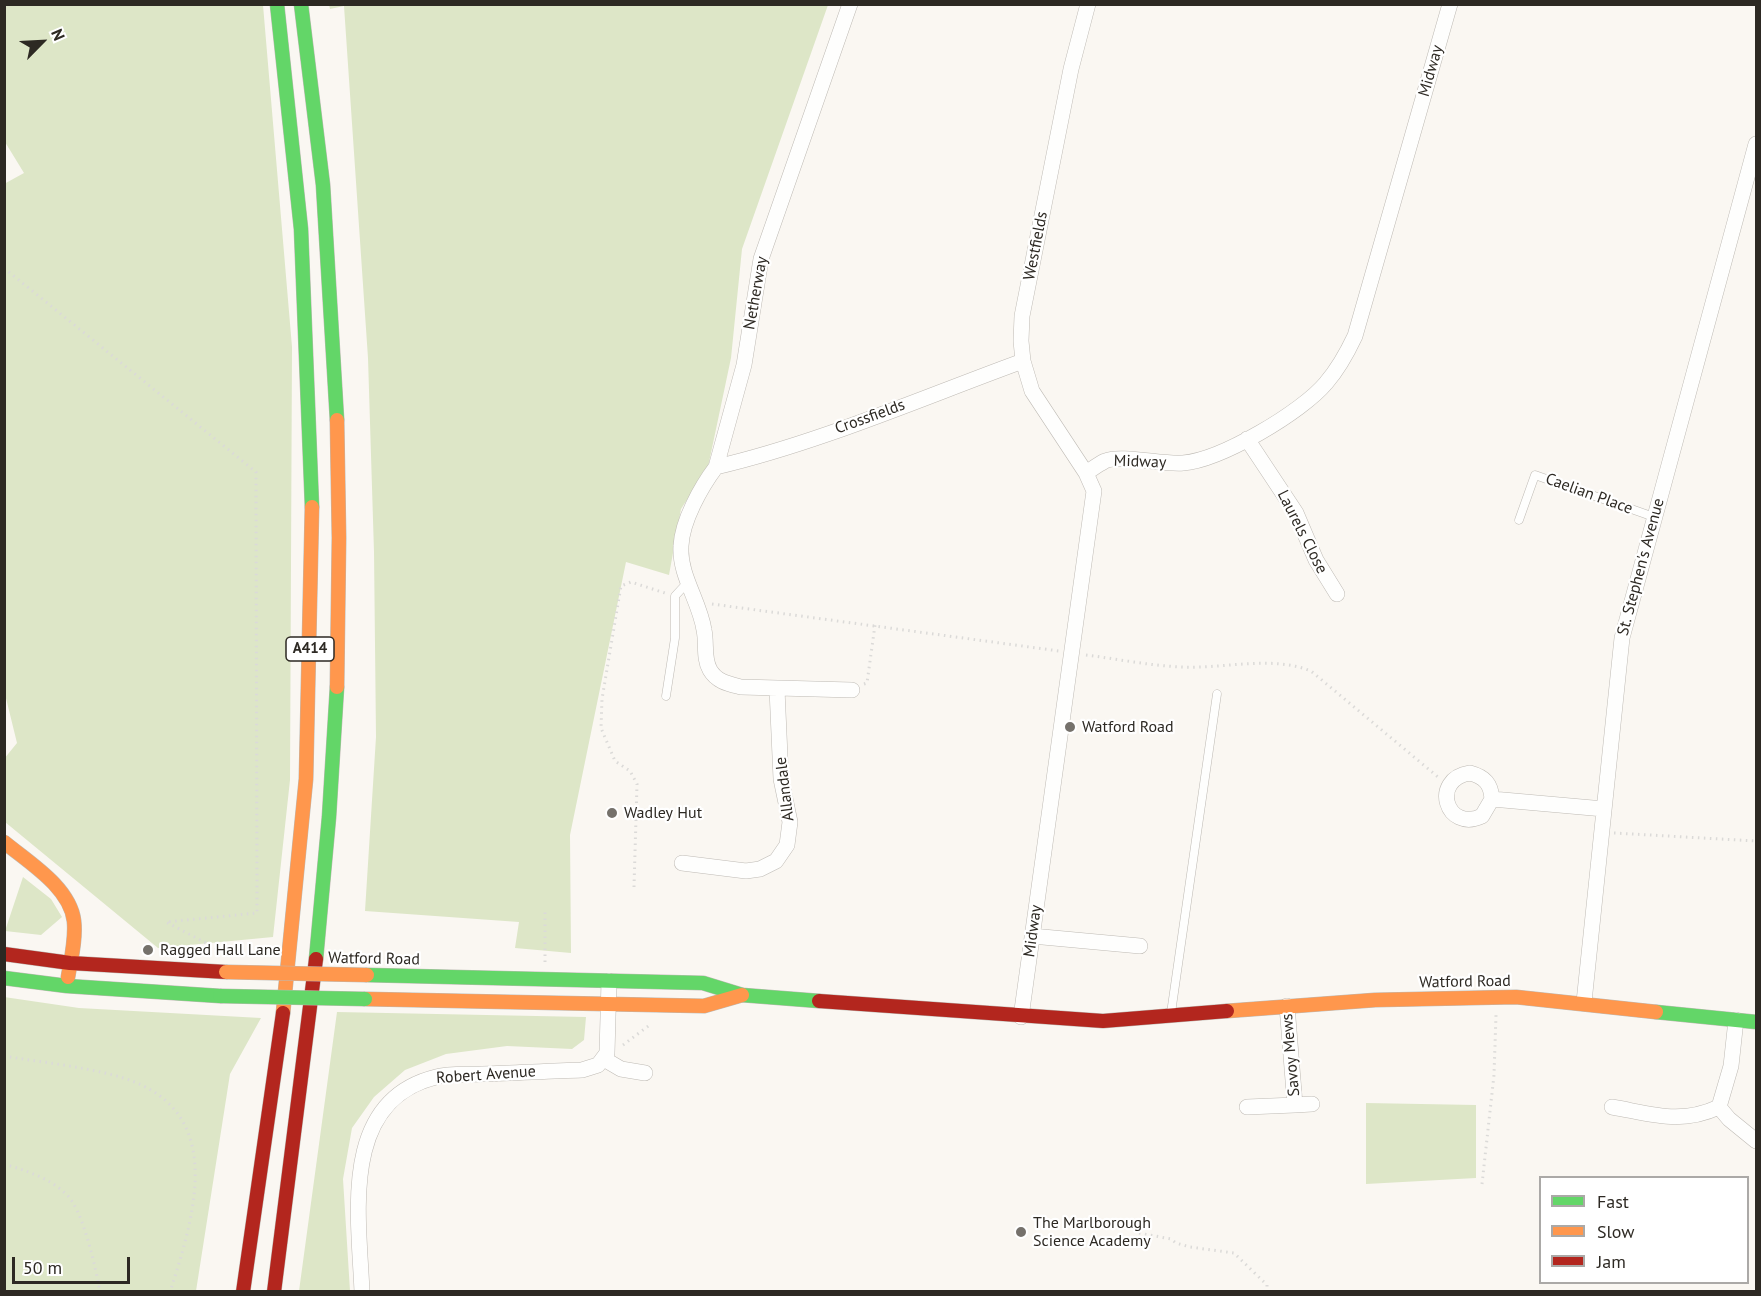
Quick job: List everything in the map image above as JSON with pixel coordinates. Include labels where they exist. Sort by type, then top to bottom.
[{"type":"main road","name":"A414","points":[[243,1292],[280,1036],[306,779],[311,612],[312,501],[302,230],[277,4]]},
{"type":"main road","name":"A414","points":[[274,1292],[324,884],[334,750],[339,615],[334,336],[323,182],[301,4]]},
{"type":"main road","points":[[4,842],[64,896],[69,904],[74,920],[67,986]]},
{"type":"main road","name":"Watford Road","points":[[4,954],[70,963],[226,972],[703,983],[742,995],[1021,1017],[1103,1021],[1375,1000],[1496,998],[1584,1002],[1756,1022]]},
{"type":"main road","name":"Watford Road","points":[[4,978],[67,986],[220,996],[704,1006],[742,995]]},
{"type":"street","name":"Netherway","points":[[688,582],[681,558],[682,534],[707,478],[716,467],[744,364],[761,259],[850,4]]},
{"type":"street","name":"Westfields","points":[[1086,473],[1032,392],[1023,361],[1022,316],[1071,69],[1088,4]]},
{"type":"street","name":"Midway","points":[[1021,1017],[1094,499],[1092,483],[1086,473],[1113,459],[1156,464],[1185,463],[1205,459],[1247,439],[1301,405],[1325,385],[1343,361],[1355,336],[1450,4]]},
{"type":"street","name":"St. Stephen's Avenue","points":[[1584,1002],[1622,638],[1756,144]]},
{"type":"street","name":"Crossfields","points":[[716,467],[751,459],[809,439],[1023,361]]},
{"type":"street","name":"Laurels Close","points":[[1247,439],[1296,513],[1316,560],[1337,594]]},
{"type":"street","points":[[688,582],[705,631],[706,662],[715,677],[723,683],[741,687],[777,689],[852,690]]},
{"type":"street","name":"Allandale","points":[[682,863],[746,871],[760,869],[776,861],[787,845],[790,822],[781,780],[777,689]]},
{"type":"street","points":[[1462,774],[1478,775],[1488,783],[1492,800],[1482,816],[1475,819],[1460,818],[1449,808],[1446,800],[1449,786],[1462,774]]},
{"type":"street","points":[[1492,800],[1604,808]]},
{"type":"street","points":[[1032,936],[1140,946]]},
{"type":"street","points":[[609,981],[606,1055],[621,1069],[645,1073]]},
{"type":"street","name":"Savoy Mews","points":[[1287,1006],[1295,1105]]},
{"type":"street","points":[[1612,1107],[1679,1119],[1701,1115],[1719,1107],[1731,1066],[1736,1020]]},
{"type":"street","name":"Robert Avenue","points":[[362,1292],[360,1162],[368,1132],[382,1110],[415,1083],[438,1076],[582,1070],[597,1065],[606,1055]]},
{"type":"street","name":"Savoy Mews","points":[[1247,1107],[1312,1104]]},
{"type":"street","points":[[1719,1107],[1729,1119],[1756,1141]]},
{"type":"lane","name":"Caelian Place","points":[[1519,520],[1535,475],[1654,517]]},
{"type":"lane","points":[[666,696],[675,638],[675,596],[688,582]]},
{"type":"lane","points":[[1171,1015],[1217,694]]},
{"type":"path","points":[[4,268],[256,472],[256,913],[166,922],[231,956],[226,972]]},
{"type":"path","points":[[634,887],[638,784],[630,771],[615,760],[601,728],[602,699],[621,586],[631,582],[675,596]]},
{"type":"path","points":[[697,603],[1182,667],[1276,664],[1299,666],[1311,670],[1449,786]]},
{"type":"path","points":[[852,690],[867,683],[874,625]]},
{"type":"path","points":[[1603,833],[1756,841]]},
{"type":"path","points":[[544,979],[545,911]]},
{"type":"path","points":[[1482,1184],[1494,1075],[1496,998]]},
{"type":"path","points":[[606,1055],[642,1032]]},
{"type":"path","points":[[4,1056],[114,1075],[142,1086],[166,1101],[181,1114],[192,1140],[197,1165],[186,1243],[170,1292]]},
{"type":"path","points":[[4,1164],[50,1181],[69,1196],[83,1226],[97,1276],[99,1292]]},
{"type":"path","points":[[1139,1233],[1171,1239],[1190,1247],[1234,1252],[1267,1285],[1267,1292]]},
{"type":"green space","points":[[5,5],[263,5],[292,347],[290,780],[273,937],[158,948],[5,822],[4,759],[17,743],[4,690],[4,184],[24,173],[5,142]]},
{"type":"green space","points":[[329,5],[828,5],[742,249],[731,358],[708,467],[681,509],[669,575],[626,562],[570,835],[571,953],[515,948],[519,922],[365,911],[376,737],[374,552],[368,358],[344,6],[330,9]]},
{"type":"green space","points":[[23,877],[51,899],[62,917],[41,935],[5,931]]},
{"type":"green space","points":[[4,997],[79,1008],[261,1018],[230,1074],[196,1291],[5,1291]]},
{"type":"green space","points":[[337,1012],[586,1017],[584,1040],[572,1049],[507,1046],[446,1054],[405,1070],[374,1097],[352,1128],[343,1179],[350,1291],[299,1291]]},
{"type":"green space","points":[[1366,1103],[1476,1105],[1476,1178],[1366,1184]]},
{"type":"traffic: fast","points":[[277,4],[301,229],[312,507]]},
{"type":"traffic: fast","points":[[301,4],[323,185],[337,420]]},
{"type":"traffic: fast","points":[[316,959],[329,817],[337,687]]},
{"type":"traffic: fast","points":[[367,975],[703,983],[742,995],[819,1001]]},
{"type":"traffic: fast","points":[[4,978],[67,986],[220,996]]},
{"type":"traffic: fast","points":[[220,996],[365,999]]},
{"type":"traffic: fast","points":[[1656,1012],[1756,1022]]},
{"type":"traffic: slow","points":[[337,420],[339,538],[337,687]]},
{"type":"traffic: slow","points":[[283,1013],[306,779],[312,507]]},
{"type":"traffic: slow","points":[[4,842],[46,876],[65,897],[71,909],[74,935],[68,977]]},
{"type":"traffic: slow","points":[[226,972],[367,975]]},
{"type":"traffic: slow","points":[[365,999],[704,1006],[742,995]]},
{"type":"traffic: slow","points":[[1227,1011],[1375,1000],[1516,997],[1656,1012]]},
{"type":"traffic: jam","points":[[4,954],[70,963],[226,972]]},
{"type":"traffic: jam","points":[[274,1292],[316,959]]},
{"type":"traffic: jam","points":[[819,1001],[1103,1021],[1227,1011]]},
{"type":"traffic: jam","points":[[243,1292],[283,1013]]},
{"type":"place","name":"Watford Road","points":[[1070,727]]},
{"type":"place","name":"Wadley Hut","points":[[612,813]]},
{"type":"place","name":"Ragged Hall Lane","points":[[148,950]]},
{"type":"place","name":"The Marlborough Science Academy","points":[[1021,1232]]}]
